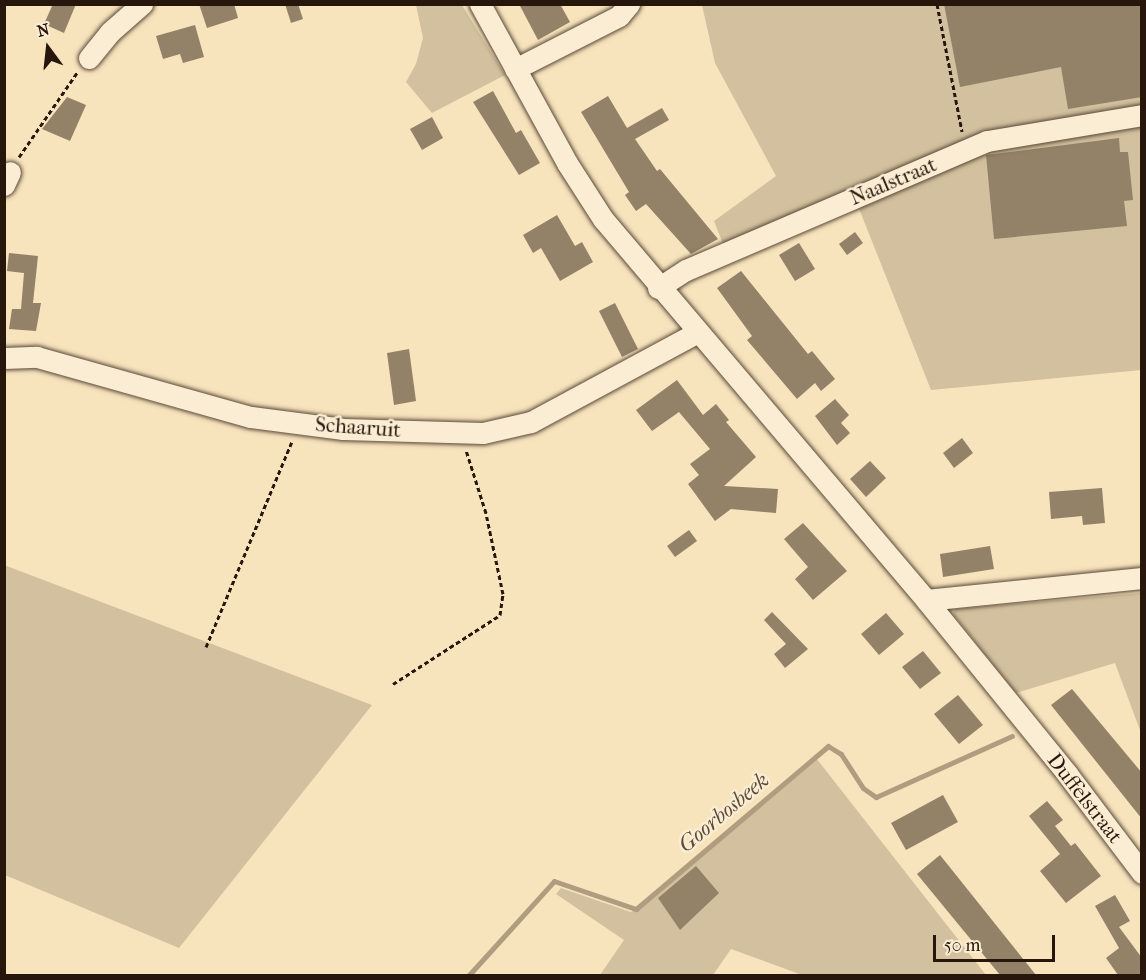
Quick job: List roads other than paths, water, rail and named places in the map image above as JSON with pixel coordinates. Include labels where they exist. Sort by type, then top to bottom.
[{"type":"street","points":[[89,58],[110,32],[142,4]]},
{"type":"street","points":[[480,4],[515,69],[603,219],[696,333],[926,600],[1142,578]]},
{"type":"street","points":[[515,69],[618,16],[629,4]]},
{"type":"street","name":"Naalstraat","points":[[658,288],[686,270],[966,150],[1022,133],[1142,115]]},
{"type":"street","name":"Schaaruit","points":[[4,358],[37,357],[251,417],[344,429],[483,433],[531,422],[696,333]]},
{"type":"street","name":"Duffelstraat","points":[[926,600],[1027,724],[1142,873]]},
{"type":"waterway","name":"Goorbosbeek","points":[[468,976],[554,881],[636,909],[828,746],[841,754],[863,788],[876,797],[1012,736]]}]
